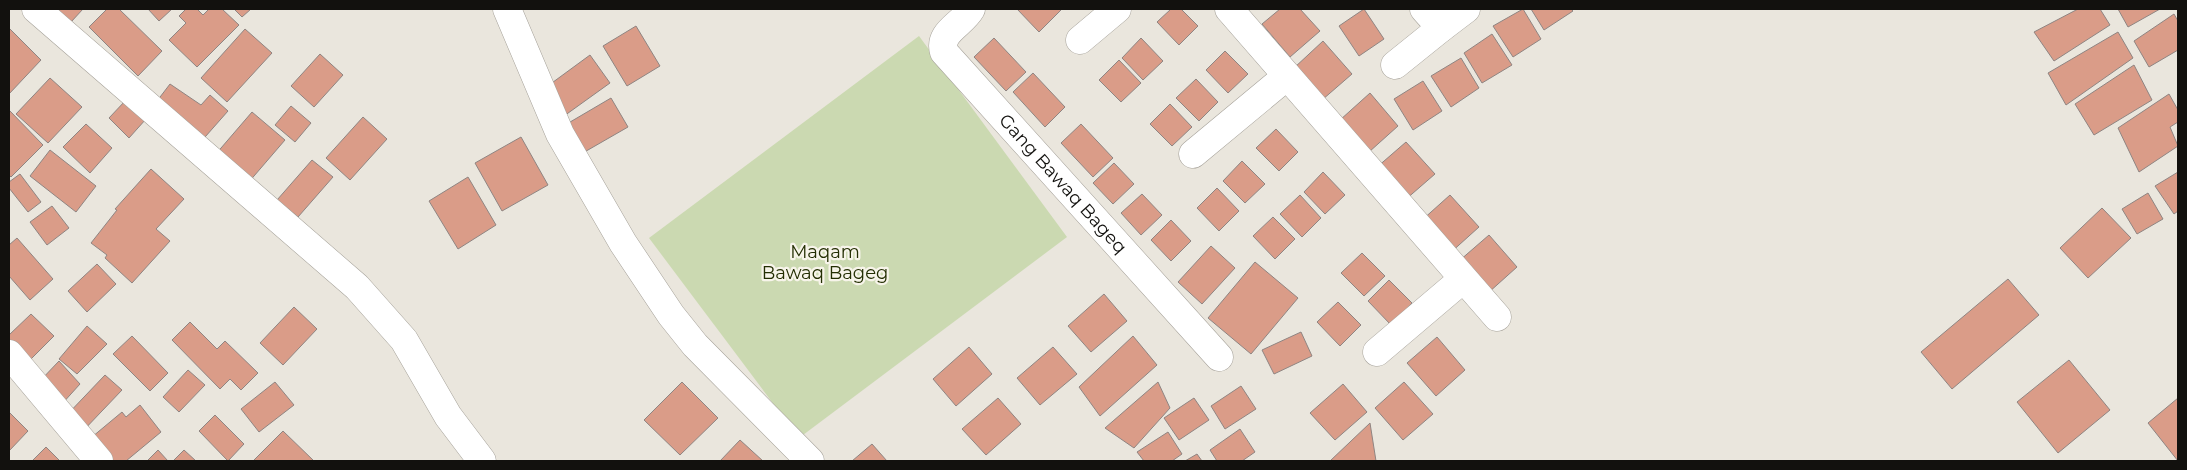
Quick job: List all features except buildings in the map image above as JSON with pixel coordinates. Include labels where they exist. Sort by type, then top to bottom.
[{"type":"street","points":[[36,9],[357,287],[404,340],[448,416],[482,461]]},
{"type":"street","points":[[507,9],[560,134],[623,243],[665,306],[695,344],[810,461]]},
{"type":"street","name":"Gang Bawaq Bageq","points":[[971,9],[966,18],[944,36],[942,45],[944,52],[1219,357]]},
{"type":"street","points":[[1080,40],[1117,9]]},
{"type":"street","points":[[1229,9],[1497,316]]},
{"type":"street","points":[[1395,64],[1432,18],[1466,9]]},
{"type":"street","points":[[1193,154],[1287,76]]},
{"type":"street","points":[[1377,352],[1464,279]]},
{"type":"street","points":[[9,354],[99,461]]},
{"type":"green space","name":"Maqam Bawaq Bageg","points":[[919,36],[1067,237],[799,438],[649,238]]}]
